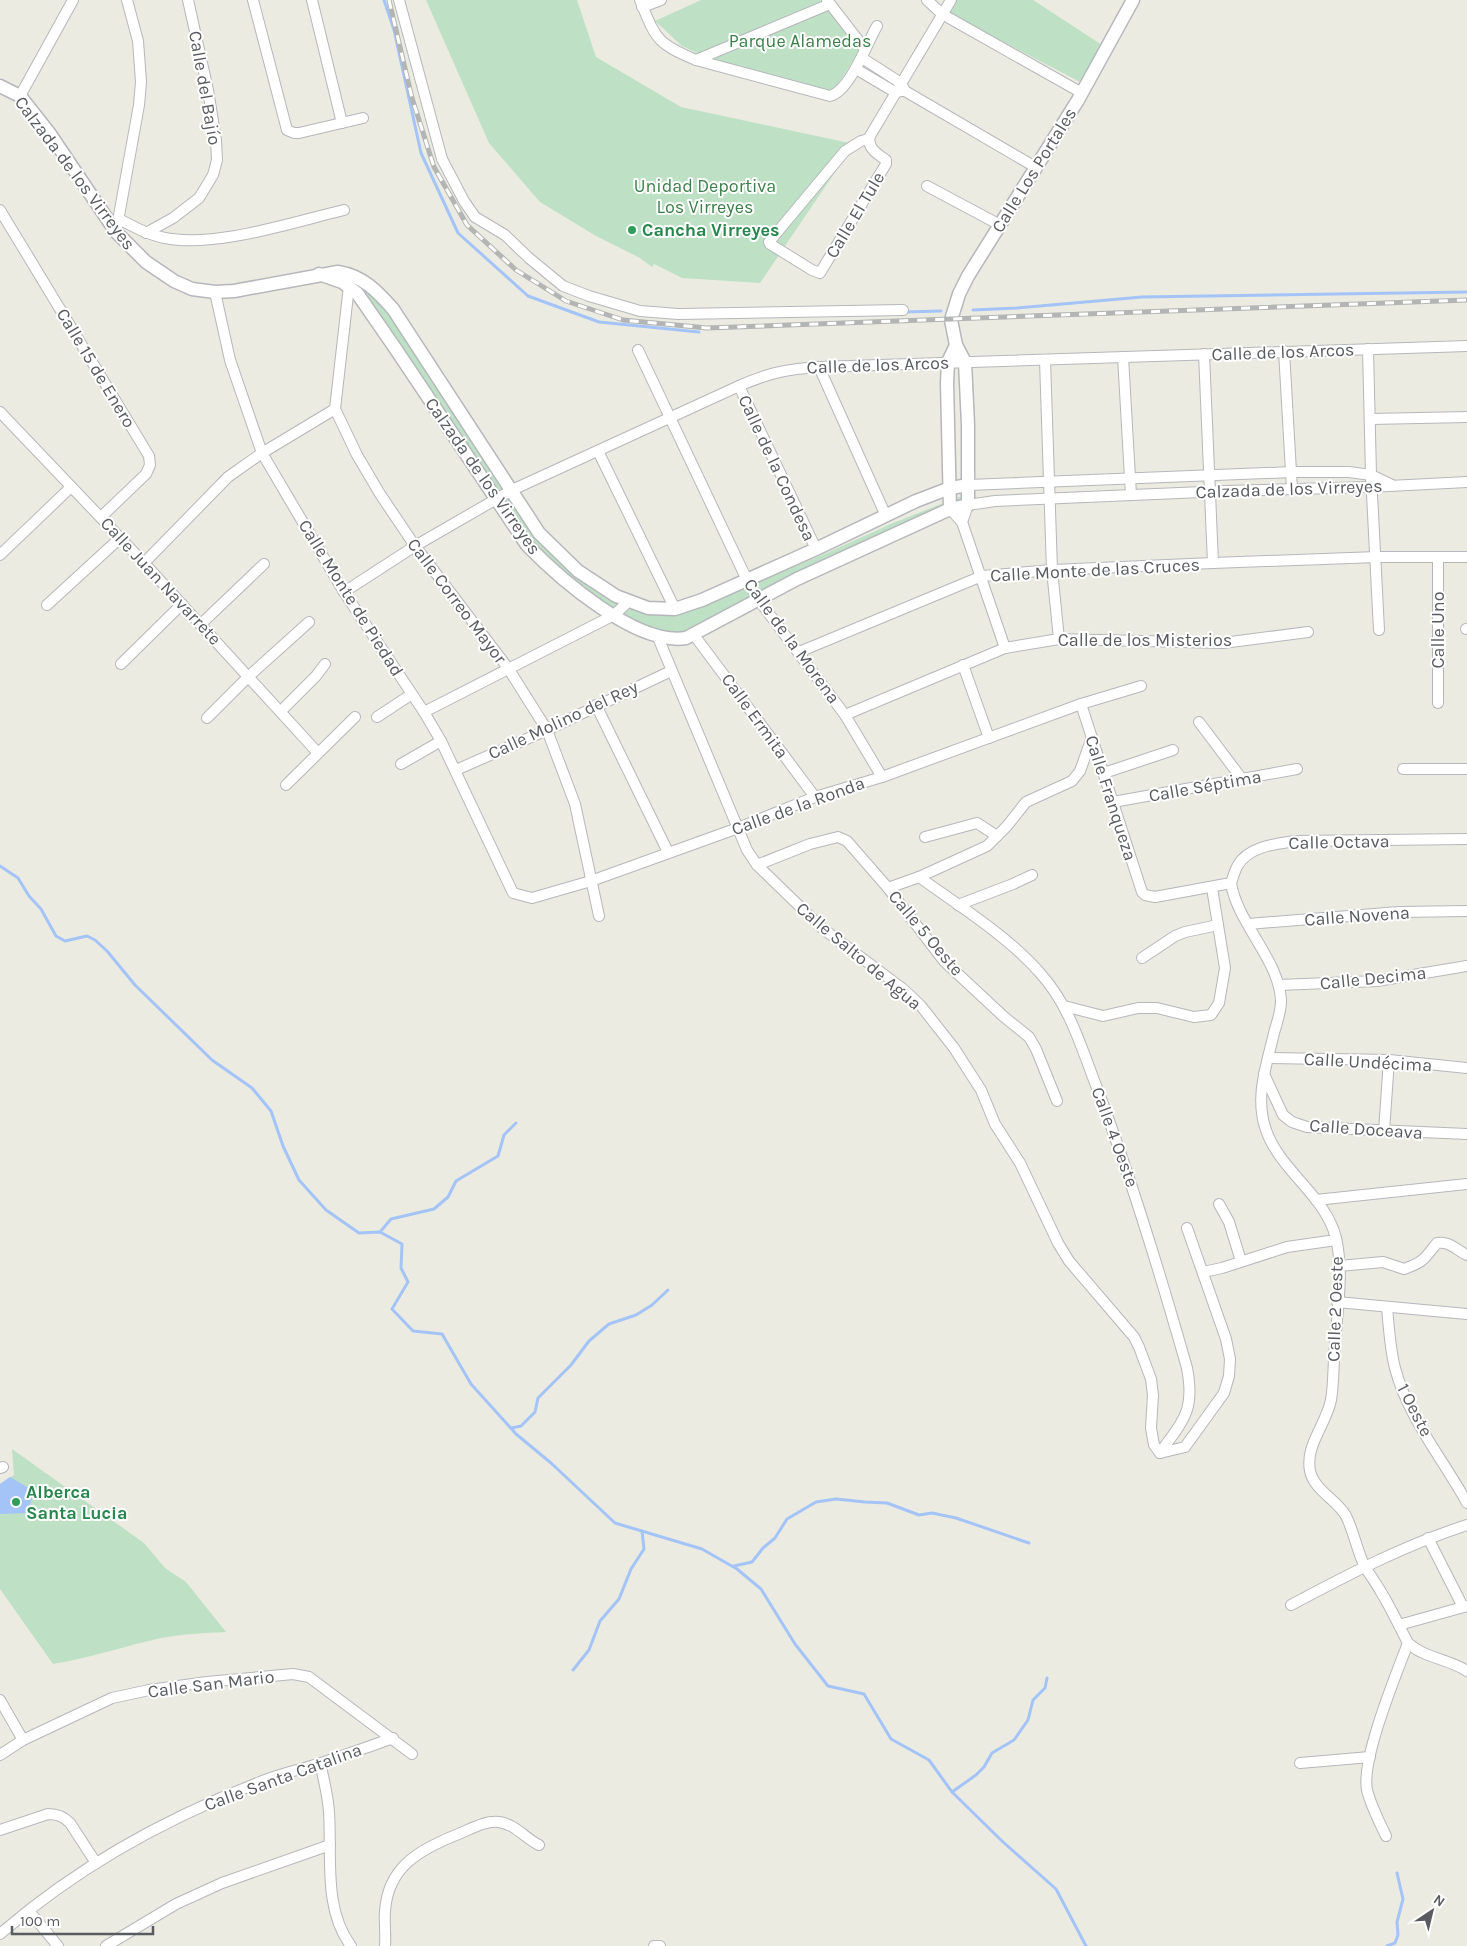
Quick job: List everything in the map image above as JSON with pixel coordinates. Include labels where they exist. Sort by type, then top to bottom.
[{"type":"street","points":[[20,96],[72,0]]},
{"type":"street","points":[[116,232],[139,105],[138,42],[127,0]]},
{"type":"street","name":"Calle del Bajío","points":[[146,233],[173,218],[199,198],[213,175],[216,160],[216,140],[208,90],[188,0]]},
{"type":"street","points":[[253,0],[285,128],[294,133],[363,118]]},
{"type":"street","points":[[312,0],[342,122]]},
{"type":"street","points":[[399,0],[442,159],[464,201],[475,217],[505,235],[528,258],[563,286],[588,296],[640,311],[678,314],[903,310]]},
{"type":"street","points":[[661,0],[641,3],[657,39],[680,53],[696,60],[830,96],[838,92],[856,70],[877,26]]},
{"type":"street","points":[[927,0],[942,14],[1082,93]]},
{"type":"street","points":[[869,139],[900,89],[950,0]]},
{"type":"street","name":"Calle Los Portales","points":[[962,522],[968,505],[969,485],[965,362],[956,345],[951,320],[959,294],[968,276],[1082,93],[1133,0]]},
{"type":"street","points":[[696,60],[828,2],[864,53],[900,89]]},
{"type":"street","points":[[856,70],[900,89],[1037,168]]},
{"type":"street","name":"Calzada de los Virreyes","points":[[0,86],[20,96],[50,134],[116,232],[146,262],[174,281],[192,289],[215,292],[234,291],[338,272],[348,273],[378,292],[393,309],[539,533],[578,571],[616,596],[648,608],[675,608],[702,600],[816,549],[916,501],[950,488],[969,485],[1049,481],[1292,472],[1349,472],[1371,475],[1393,485]]},
{"type":"street","name":"Calle El Tule","points":[[869,139],[870,147],[886,160],[886,164],[820,272],[812,270],[770,244],[769,242],[845,151],[861,141],[869,139]]},
{"type":"street","points":[[927,186],[1000,225]]},
{"type":"street","name":"Calle 15 de Enero","points":[[0,210],[149,456],[150,465],[146,474],[101,518]]},
{"type":"street","points":[[119,219],[146,233],[167,239],[208,239],[253,232],[344,210]]},
{"type":"street","name":"Calzada de los Virreyes","points":[[320,274],[349,286],[357,293],[527,545],[537,556],[571,586],[614,615],[642,630],[657,635],[680,639],[694,635],[717,620],[797,579],[950,509],[968,505],[995,501],[1393,485]]},
{"type":"street","points":[[144,563],[228,477],[262,453],[335,409],[349,286]]},
{"type":"street","name":"Calle Monte de Piedad","points":[[215,292],[230,360],[262,453],[344,592],[424,712],[441,741],[513,893]]},
{"type":"street","points":[[956,345],[948,362],[950,509],[962,522],[1005,648]]},
{"type":"street","name":"Calle de los Arcos","points":[[344,592],[416,546],[512,490],[671,419],[739,386],[772,373],[791,369],[819,367],[1467,346]]},
{"type":"street","points":[[1368,349],[1371,475],[1377,557],[1379,630]]},
{"type":"street","name":"Calle de la Morena","points":[[638,350],[747,580],[758,599],[846,715],[882,777]]},
{"type":"street","points":[[1284,352],[1292,489]]},
{"type":"street","points":[[1204,354],[1213,563]]},
{"type":"street","points":[[1123,357],[1132,495]]},
{"type":"street","points":[[1045,360],[1052,570],[1059,639]]},
{"type":"street","points":[[819,367],[886,516]]},
{"type":"street","name":"Calle de la Condesa","points":[[739,386],[816,549]]},
{"type":"street","name":"Calle Correo Mayor","points":[[335,409],[357,455],[380,494],[416,546],[508,668],[547,730],[576,804],[599,916]]},
{"type":"street","name":"Calle Juan Navarrete","points":[[0,412],[201,624],[318,753]]},
{"type":"street","points":[[1370,419],[1467,417]]},
{"type":"street","points":[[598,451],[675,608]]},
{"type":"street","points":[[1393,485],[1467,482]]},
{"type":"street","points":[[0,555],[72,487]]},
{"type":"street","points":[[47,605],[120,538]]},
{"type":"street","name":"Calle Monte de las Cruces","points":[[799,652],[982,576],[1052,570],[1213,563],[1377,557],[1467,557]]},
{"type":"street","name":"Calle Uno","points":[[1438,557],[1438,703]]},
{"type":"street","points":[[201,624],[264,564]]},
{"type":"street","points":[[424,712],[614,615],[629,601]]},
{"type":"street","points":[[121,664],[182,604]]},
{"type":"street","points":[[207,718],[249,676],[308,622]]},
{"type":"street","name":"Calle de los Misterios","points":[[846,715],[1005,648],[1059,639],[1223,643],[1308,632]]},
{"type":"street","name":"Calle Salto de Agua","points":[[657,635],[747,850],[757,865],[822,928],[904,988],[921,1006],[954,1048],[982,1090],[995,1124],[1020,1163],[1068,1261],[1134,1337],[1151,1379],[1153,1396],[1151,1428],[1154,1444],[1160,1453]]},
{"type":"street","name":"Calle Ermita","points":[[694,635],[815,797]]},
{"type":"street","points":[[281,711],[316,676],[324,664]]},
{"type":"street","points":[[963,665],[989,738]]},
{"type":"street","name":"Calle Molino del Rey","points":[[456,770],[547,730],[671,670]]},
{"type":"street","name":"Calle de la Ronda","points":[[513,893],[532,898],[591,881],[738,828],[815,797],[882,777],[1081,704],[1141,686]]},
{"type":"street","points":[[377,717],[412,694]]},
{"type":"street","name":"Calle Franqueza","points":[[1081,704],[1091,740],[1104,773],[1142,892],[1145,895],[1155,896],[1212,888]]},
{"type":"street","points":[[596,705],[668,852]]},
{"type":"street","points":[[286,786],[355,718]]},
{"type":"street","points":[[1199,722],[1242,779]]},
{"type":"street","points":[[888,888],[919,877],[987,846],[998,836],[1026,802],[1072,781],[1080,771],[1091,740]]},
{"type":"street","points":[[400,764],[441,741]]},
{"type":"street","points":[[1104,773],[1173,750]]},
{"type":"street","name":"Calle Séptima","points":[[1113,802],[1296,769]]},
{"type":"street","points":[[1403,769],[1467,769]]},
{"type":"street","points":[[925,837],[977,823],[998,836]]},
{"type":"street","name":"Calle 5 Oeste","points":[[757,865],[810,844],[838,836],[846,841],[888,888],[944,961],[1003,1016],[1024,1031],[1029,1037],[1036,1049],[1057,1101]]},
{"type":"street","name":"Calle Octava","points":[[1231,883],[1238,864],[1254,851],[1270,845],[1295,840],[1467,840]]},
{"type":"street","points":[[958,905],[1032,875]]},
{"type":"street","name":"Calle 4 Oeste","points":[[919,877],[1011,945],[1040,973],[1064,1006],[1082,1044],[1136,1196],[1187,1368],[1191,1393],[1190,1405],[1184,1418],[1160,1453]]},
{"type":"street","points":[[1064,1006],[1103,1016],[1138,1008],[1157,1008],[1194,1017],[1212,1015],[1218,1003],[1225,968],[1212,888],[1231,883]]},
{"type":"street","name":"Calle 2 Oeste","points":[[1231,883],[1235,902],[1279,985],[1281,1002],[1260,1095],[1261,1112],[1266,1129],[1276,1149],[1326,1212],[1336,1240],[1340,1266],[1331,1400],[1312,1444],[1309,1458],[1310,1473],[1318,1486],[1336,1503],[1346,1516],[1365,1566],[1408,1643]]},
{"type":"street","name":"Calle Novena","points":[[1248,924],[1399,912],[1467,911]]},
{"type":"street","points":[[1142,958],[1175,936],[1218,925]]},
{"type":"street","name":"Calle Decima","points":[[1279,985],[1377,981],[1467,966]]},
{"type":"street","name":"Calle Undécima","points":[[1268,1058],[1389,1060],[1467,1068]]},
{"type":"street","points":[[1384,1131],[1389,1060]]},
{"type":"street","name":"Calle Doceava","points":[[1264,1074],[1283,1114],[1292,1122],[1307,1127],[1467,1134]]},
{"type":"street","points":[[1316,1200],[1467,1184]]},
{"type":"street","points":[[1218,1204],[1229,1222],[1241,1261]]},
{"type":"street","points":[[1160,1453],[1185,1447],[1224,1392],[1229,1376],[1230,1359],[1226,1339],[1187,1228]]},
{"type":"street","points":[[1203,1272],[1222,1268],[1287,1247],[1336,1240]]},
{"type":"street","points":[[1340,1266],[1383,1262],[1404,1269],[1430,1256],[1437,1243],[1443,1242],[1452,1245],[1467,1255]]},
{"type":"street","points":[[1338,1302],[1467,1314]]},
{"type":"street","name":"1 Oeste","points":[[1387,1308],[1390,1346],[1395,1369],[1405,1396],[1424,1432],[1450,1472],[1467,1503]]},
{"type":"street","points":[[1291,1605],[1365,1566],[1428,1538],[1467,1525]]},
{"type":"street","points":[[1399,1625],[1465,1607],[1428,1538]]},
{"type":"street","points":[[1386,1836],[1372,1807],[1367,1788],[1370,1758],[1393,1682],[1408,1643],[1415,1649],[1467,1671]]},
{"type":"street","name":"Calle San Mario","points":[[0,1755],[23,1740],[112,1698],[149,1690],[207,1682],[293,1674],[308,1677],[393,1738],[412,1754]]},
{"type":"street","points":[[0,1700],[23,1740]]},
{"type":"street","name":"Calle Santa Catalina","points":[[0,1934],[28,1911],[96,1863],[155,1828],[210,1802],[262,1781],[393,1738]]},
{"type":"street","points":[[1300,1763],[1370,1758]]},
{"type":"street","points":[[320,1763],[328,1797],[332,1894],[338,1920],[352,1946]]},
{"type":"street","points":[[0,1830],[48,1814],[56,1814],[65,1818],[70,1823],[96,1863]]},
{"type":"street","points":[[385,1946],[385,1912],[388,1890],[399,1870],[415,1855],[432,1844],[488,1822],[501,1822],[514,1828],[539,1845]]},
{"type":"street","points":[[106,1946],[176,1904],[214,1887],[330,1844]]},
{"type":"street","points":[[28,1911],[58,1946]]},
{"type":"street","points":[[654,1946],[660,1946]]},
{"type":"green space","name":"Unidad Deportiva Los Virreyes","points":[[426,0],[577,0],[596,57],[681,107],[854,144],[760,283],[682,278],[654,264],[652,267],[640,258],[596,236],[540,202],[489,143]]},
{"type":"green space","name":"Parque Alamedas","points":[[701,0],[820,0],[860,50],[833,92],[715,61],[682,46],[655,21]]},
{"type":"green space","points":[[956,0],[1033,0],[1102,45],[1082,83],[948,13]]},
{"type":"green space","points":[[360,282],[375,292],[511,492],[498,501],[354,294]]},
{"type":"green space","points":[[513,495],[539,535],[620,599],[681,613],[964,495],[965,507],[764,598],[687,644],[641,632],[583,600],[500,505]]},
{"type":"green space","points":[[12,1449],[144,1543],[165,1568],[186,1582],[226,1632],[161,1638],[53,1664],[0,1589],[0,1484],[14,1475]]},
{"type":"water","name":"Alberca Santa Lucia","points":[[10,1477],[34,1491],[28,1513],[0,1514],[0,1484]]},
{"type":"waterway","points":[[384,0],[394,30],[421,153],[458,233],[528,296],[599,322],[699,332]]},
{"type":"waterway","points":[[973,310],[1142,297],[1467,292]]},
{"type":"waterway","points":[[904,312],[941,311]]},
{"type":"waterway","points":[[0,866],[18,878],[29,896],[41,909],[56,936],[65,941],[87,936],[95,940],[107,951],[135,985],[212,1060],[252,1088],[271,1111],[283,1146],[299,1180],[326,1210],[359,1233],[380,1232],[402,1244],[401,1268],[408,1282],[392,1309],[413,1331],[442,1334],[471,1384],[516,1434],[551,1463],[615,1523],[702,1549],[737,1569],[761,1589],[795,1644],[828,1686],[864,1694],[891,1739],[929,1760],[952,1792],[1003,1842],[1056,1889],[1086,1946]]},
{"type":"waterway","points":[[380,1232],[391,1219],[434,1209],[448,1197],[456,1181],[498,1156],[504,1135],[516,1123]]},
{"type":"waterway","points":[[511,1428],[521,1426],[535,1412],[538,1398],[571,1365],[589,1341],[609,1324],[636,1315],[652,1305],[668,1290]]},
{"type":"waterway","points":[[734,1566],[752,1562],[763,1548],[775,1538],[787,1519],[816,1502],[836,1499],[887,1503],[919,1515],[932,1513],[956,1518],[1029,1543]]},
{"type":"waterway","points":[[573,1670],[589,1650],[600,1621],[619,1599],[631,1569],[644,1549],[642,1531]]},
{"type":"waterway","points":[[952,1792],[976,1775],[984,1767],[992,1753],[1014,1740],[1028,1720],[1033,1700],[1045,1688],[1047,1678]]},
{"type":"waterway","points":[[1387,1946],[1395,1943],[1398,1935],[1397,1922],[1403,1899],[1397,1873]]},
{"type":"railway","points":[[389,0],[412,98],[434,167],[467,225],[516,270],[566,301],[623,320],[707,328],[1467,300]]},
{"type":"place","name":"Cancha Virreyes","points":[[632,230]]},
{"type":"place","name":"Alberca Santa Lucia","points":[[16,1502]]}]
